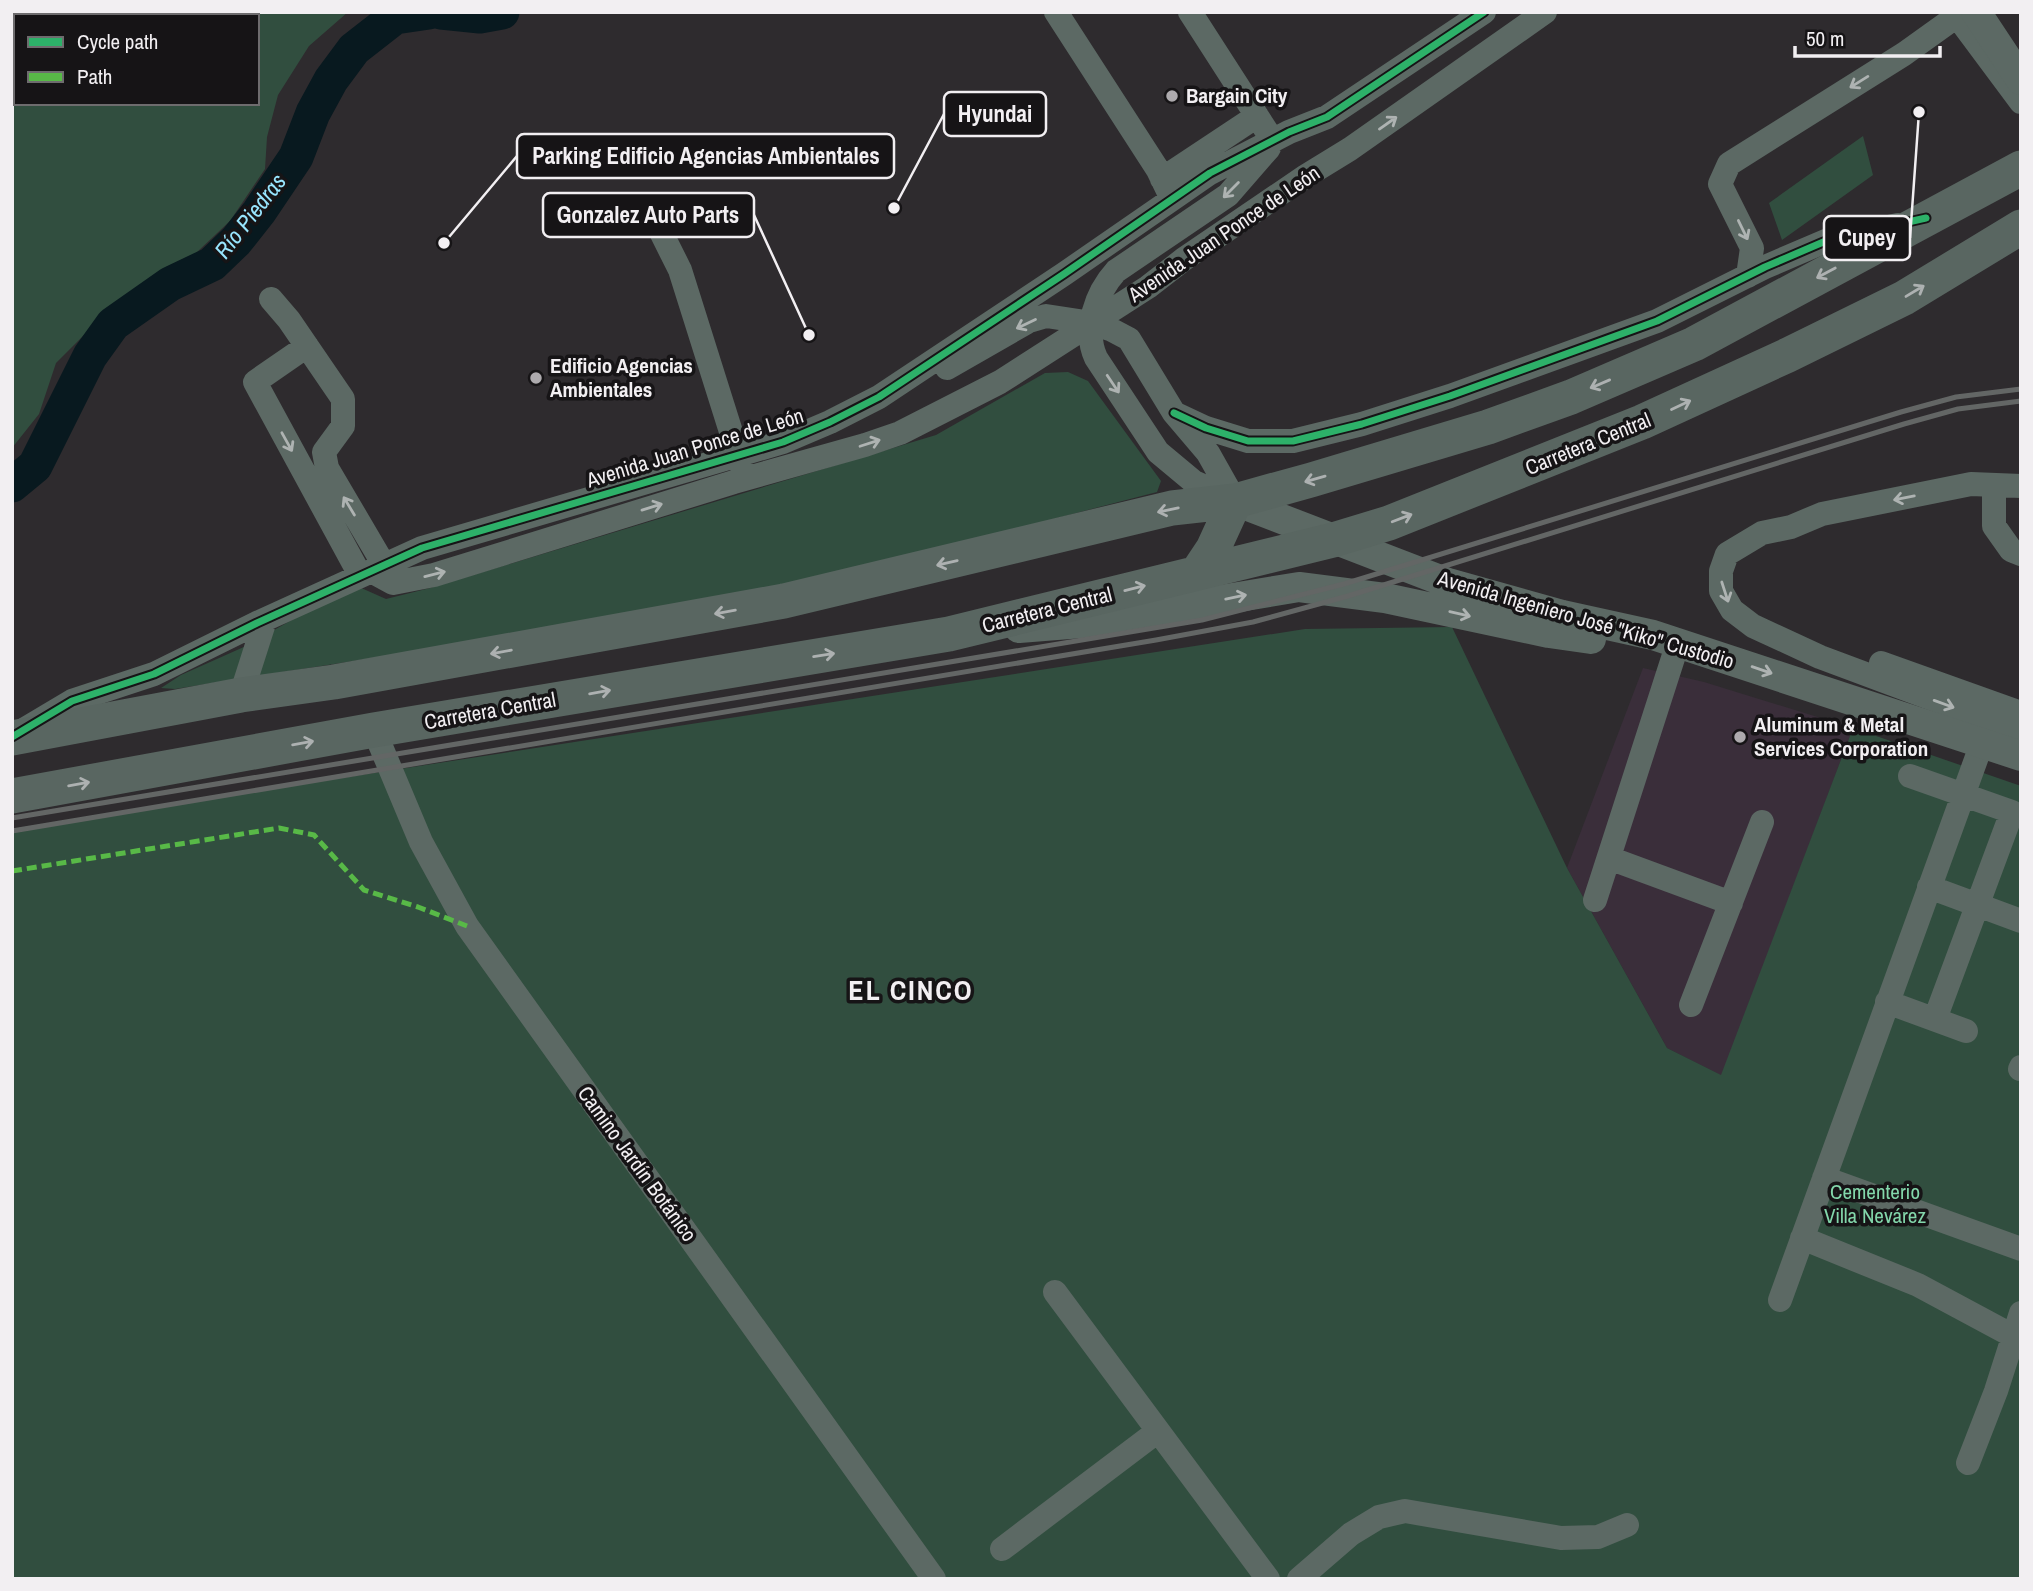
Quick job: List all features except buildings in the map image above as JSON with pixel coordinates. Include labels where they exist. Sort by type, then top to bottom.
[{"type":"highway","points":[[12,737],[784,601],[1172,508],[1236,501],[1434,443],[1571,397],[1694,344],[2019,167]]},
{"type":"highway","name":"Carretera Central","points":[[12,796],[374,730],[949,634],[1333,540],[1400,519],[1642,422],[1904,298],[2021,227]]},
{"type":"highway","points":[[1197,572],[1213,549],[1236,501]]},
{"type":"main road","points":[[1962,14],[2021,80]]},
{"type":"main road","name":"Avenida Ingeniero José \"Kiko\" Custodio","points":[[1236,501],[1447,583],[1562,615],[1653,635],[2021,756]]},
{"type":"main road","points":[[949,634],[1082,623],[1299,587],[1385,598],[1549,633],[1730,660]]},
{"type":"street","points":[[1056,12],[1167,189],[1256,116]]},
{"type":"street","points":[[1190,12],[1274,140],[1228,195],[1116,271],[1098,298],[1090,346],[1158,452],[1194,482],[1236,501]]},
{"type":"street","name":"Avenida Juan Ponce de León","points":[[742,467],[783,442],[879,397],[1167,189],[1210,173],[1289,132],[1327,117],[1484,12]]},
{"type":"street","name":"Avenida Juan Ponce de León","points":[[12,737],[72,701],[154,674],[422,548],[742,467],[900,433],[1000,383],[1148,288],[1184,259],[1331,161],[1545,12]]},
{"type":"street","points":[[1748,276],[1752,248],[1720,184],[1729,163],[1904,54],[1962,14],[2021,102]]},
{"type":"street","points":[[1327,117],[1343,137],[1331,161]]},
{"type":"street","points":[[1174,414],[1206,428],[1248,441],[1293,441],[1362,424],[1657,321],[1828,240],[1926,218]]},
{"type":"street","points":[[661,232],[680,270],[742,467]]},
{"type":"street","points":[[271,299],[289,320],[343,399],[342,426],[324,452],[327,468],[372,570]]},
{"type":"street","points":[[879,397],[908,388],[965,359],[1029,321],[1046,316],[1092,323],[1129,339],[1174,414],[1208,453],[1236,501]]},
{"type":"street","points":[[307,346],[254,382],[372,570]]},
{"type":"street","points":[[2021,486],[1982,485],[1822,514],[1791,527],[1762,533],[1727,554],[1721,570],[1721,591],[1732,610],[1753,625],[1819,657],[2021,732]]},
{"type":"street","points":[[1982,485],[1994,526],[2011,550],[2021,554]]},
{"type":"street","points":[[241,695],[265,620]]},
{"type":"street","points":[[1753,625],[1807,636],[2021,713]]},
{"type":"street","points":[[1595,900],[1675,652]]},
{"type":"street","name":"Camino Jardín Botánico","points":[[374,730],[421,842],[467,926],[934,1579]]},
{"type":"street","points":[[1780,1300],[1982,743]]},
{"type":"street","points":[[1910,776],[2012,812],[1935,1019]]},
{"type":"street","points":[[1691,1005],[1762,822]]},
{"type":"street","points":[[1609,858],[1731,903]]},
{"type":"street","points":[[1930,887],[2021,921]]},
{"type":"street","points":[[1887,1002],[1966,1031]]},
{"type":"street","points":[[1824,1178],[2021,1250]]},
{"type":"street","points":[[1802,1238],[2017,1325],[1968,1463]]},
{"type":"street","points":[[1055,1292],[1268,1579]]},
{"type":"street","points":[[1002,1549],[1158,1431]]},
{"type":"street","points":[[1299,1579],[1351,1534],[1378,1517],[1405,1511],[1561,1538],[1598,1538],[1627,1525]]},
{"type":"shaded area","points":[[1643,668],[1704,682],[1853,728],[1722,1076],[1667,1048],[1567,868]]},
{"type":"green space","points":[[12,12],[348,12],[309,46],[278,95],[267,137],[265,169],[230,221],[196,253],[166,267],[109,310],[56,363],[39,414],[12,448]]},
{"type":"green space","points":[[1863,136],[1873,175],[1782,240],[1769,203]]},
{"type":"green space","points":[[1068,372],[1088,381],[1161,481],[1157,492],[900,558],[745,593],[460,644],[175,689],[161,688],[181,675],[246,646],[297,617],[359,587],[386,599],[430,588],[936,435],[1045,373]]},
{"type":"green space","name":"Cementerio Villa Nevárez","points":[[1452,627],[1567,868],[1667,1048],[1721,1075],[1853,728],[2021,786],[2021,1579],[12,1579],[12,829],[1305,629]]},
{"type":"waterway","name":"Río Piedras","points":[[12,485],[35,466],[90,356],[113,324],[170,284],[212,264],[236,241],[259,212],[296,157],[313,113],[331,80],[354,49],[395,17],[429,12]]},
{"type":"waterway","name":"Río Piedras","points":[[441,12],[480,16],[502,12]]},
{"type":"railway","points":[[12,818],[1202,620],[1344,584],[1901,412],[1956,397],[2021,389]]},
{"type":"railway","points":[[12,831],[1253,622],[1348,596],[1904,424],[1958,409],[2021,401]]},
{"type":"marked path","points":[[12,871],[279,828],[314,835],[364,890],[467,926]]},
{"type":"cycle path","points":[[12,737],[72,701],[154,674],[257,623],[422,548],[783,442],[830,422],[879,397],[1210,173],[1289,132],[1327,117],[1484,12]]},
{"type":"cycle path","points":[[1174,413],[1206,428],[1248,441],[1293,441],[1362,424],[1450,396],[1657,321],[1765,267],[1828,240],[1926,218]]},
{"type":"place","name":"Bargain City","points":[[1172,96]]},
{"type":"place","name":"Cupey","points":[[1919,112]]},
{"type":"place","name":"Hyundai","points":[[894,208]]},
{"type":"place","name":"Parking Edificio Agencias Ambientales","points":[[444,243]]},
{"type":"place","name":"Gonzalez Auto Parts","points":[[809,335]]},
{"type":"place","name":"Edificio Agencias Ambientales","points":[[536,378]]},
{"type":"place","name":"Aluminum & Metal Services Corporation","points":[[1740,737]]},
{"type":"district","name":"EL CINCO","points":[[911,990]]}]
